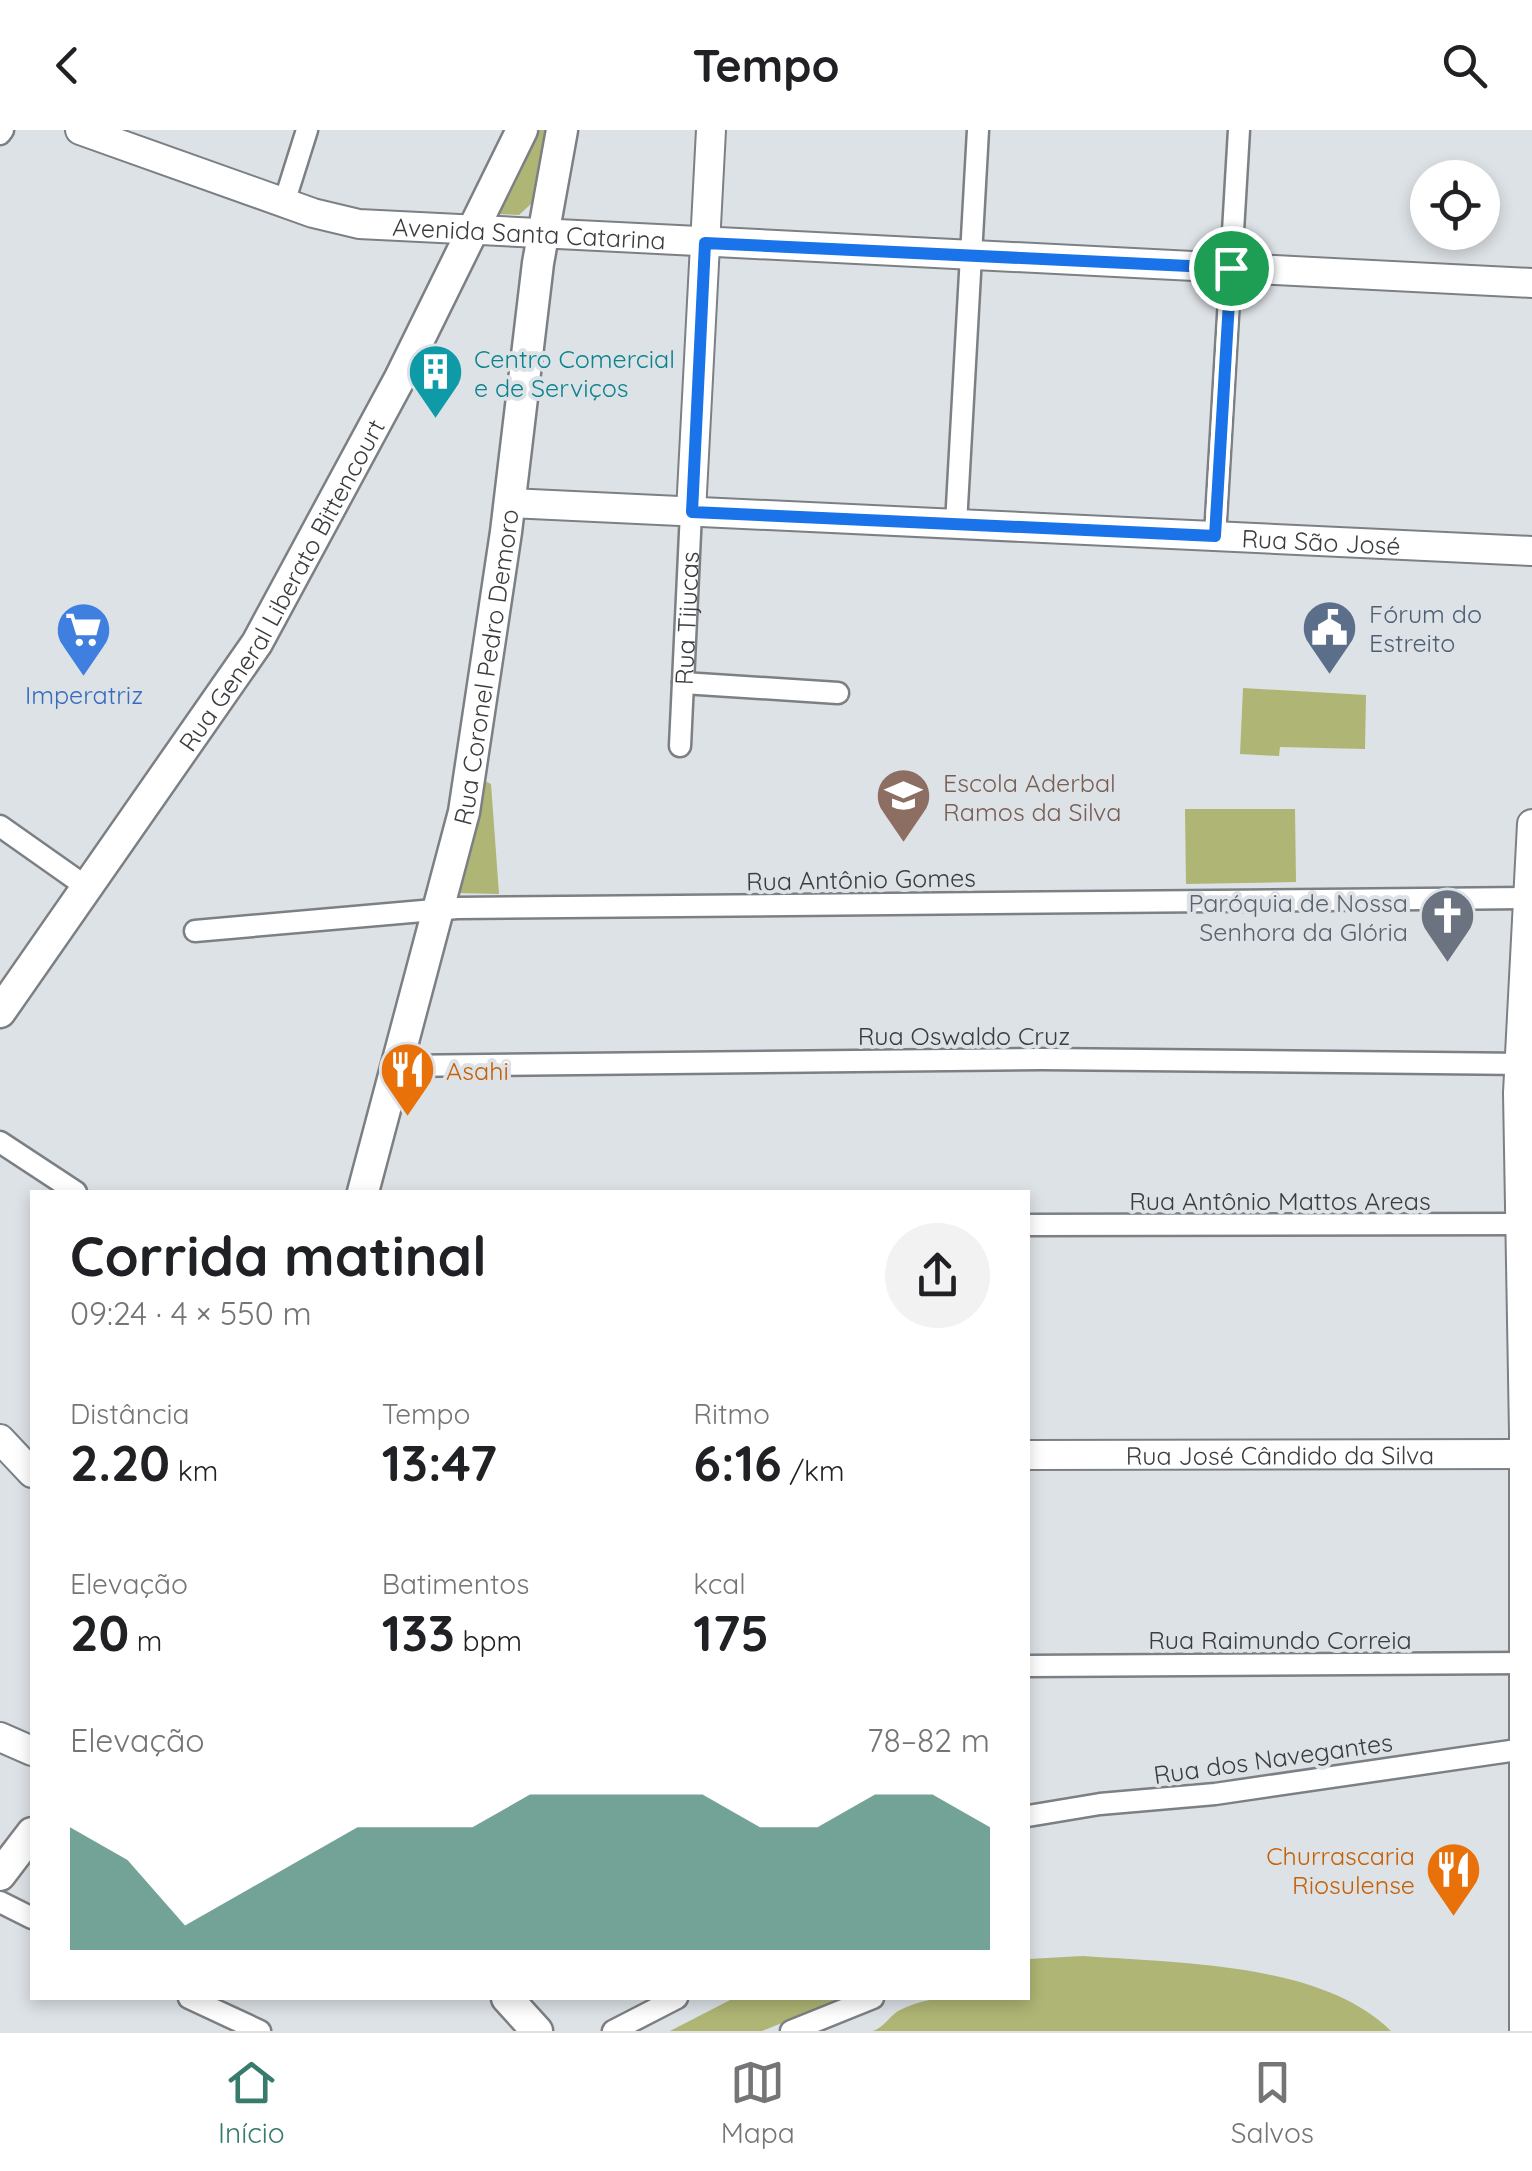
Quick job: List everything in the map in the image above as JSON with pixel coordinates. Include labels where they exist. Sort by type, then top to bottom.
[{"type":"main road","name":"Rua General Liberato Bittencourt","points":[[0,1012],[257,643],[400,378],[522,130]]},
{"type":"main road","name":"Rua Coronel Pedro Demoro","points":[[365,1190],[472,771],[543,235],[562,130]]},
{"type":"main road","points":[[0,1875],[30,1836]]},
{"type":"main road","points":[[509,2000],[534,2030]]},
{"type":"street","name":"Avenida Santa Catarina","points":[[80,130],[284,203],[359,224],[1532,283]]},
{"type":"street","points":[[284,203],[307,130]]},
{"type":"street","name":"Rua Tijucas","points":[[680,746],[711,130]]},
{"type":"street","points":[[956,524],[978,130]]},
{"type":"street","points":[[1215,536],[1239,130]]},
{"type":"street","name":"Rua São José","points":[[510,503],[1532,551]]},
{"type":"street","points":[[683,682],[838,693]]},
{"type":"street","points":[[1524,2031],[1529,1867],[1524,1749],[1528,1663],[1525,1064],[1532,824]]},
{"type":"street","points":[[0,826],[88,888]]},
{"type":"street","name":"Rua Antônio Gomes","points":[[194,931],[439,909],[1528,898]]},
{"type":"street","name":"Rua Oswaldo Cruz","points":[[397,1066],[1022,1059],[1525,1064]]},
{"type":"street","points":[[0,1142],[73,1190]]},
{"type":"street","name":"Rua Antônio Mattos Areas","points":[[1030,1226],[1527,1224]]},
{"type":"street","points":[[0,1439],[30,1472]]},
{"type":"street","name":"Rua José Cândido da Silva","points":[[1030,1455],[1528,1454]]},
{"type":"street","name":"Rua Raimundo Correia","points":[[1030,1666],[1528,1663]]},
{"type":"street","points":[[0,1738],[30,1750]]},
{"type":"street","name":"Rua dos Navegantes","points":[[1030,1816],[1100,1804],[1215,1794],[1524,1749]]},
{"type":"street","points":[[0,1902],[30,1917]]},
{"type":"street","points":[[193,2000],[260,2031]]},
{"type":"street","points":[[613,2031],[673,2000]]},
{"type":"street","points":[[791,2031],[868,2000]]},
{"type":"green space","points":[[526,130],[548,130],[532,203],[519,215],[499,214],[493,208]]},
{"type":"green space","points":[[1243,688],[1366,695],[1365,749],[1280,747],[1279,756],[1240,754]]},
{"type":"green space","points":[[478,783],[491,784],[499,894],[456,893]]},
{"type":"green space","points":[[1185,809],[1295,809],[1296,882],[1186,884]]},
{"type":"green space","points":[[1083,1956],[1246,1970],[1327,1991],[1362,2008],[1391,2031],[873,2031],[898,2011],[929,2000],[1030,2000],[1030,1959]]},
{"type":"green space","points":[[730,2000],[840,2000],[762,2031],[670,2031]]},
{"type":"place","name":"Centro Comercial e de Serviços","points":[[435,421]]},
{"type":"place","name":"Fórum do Estreito","points":[[1330,676]]},
{"type":"place","name":"Imperatriz","points":[[84,678]]},
{"type":"place","name":"Escola Aderbal Ramos da Silva","points":[[904,845]]},
{"type":"place","name":"Paróquia de Nossa Senhora da Glória","points":[[1447,965]]},
{"type":"place","name":"Asahi","points":[[407,1119]]},
{"type":"place","name":"Churrascaria Riosulense","points":[[1454,1918]]},
{"type":"route","points":[[705,243],[1231,268],[1215,536],[692,512],[705,243]]}]
